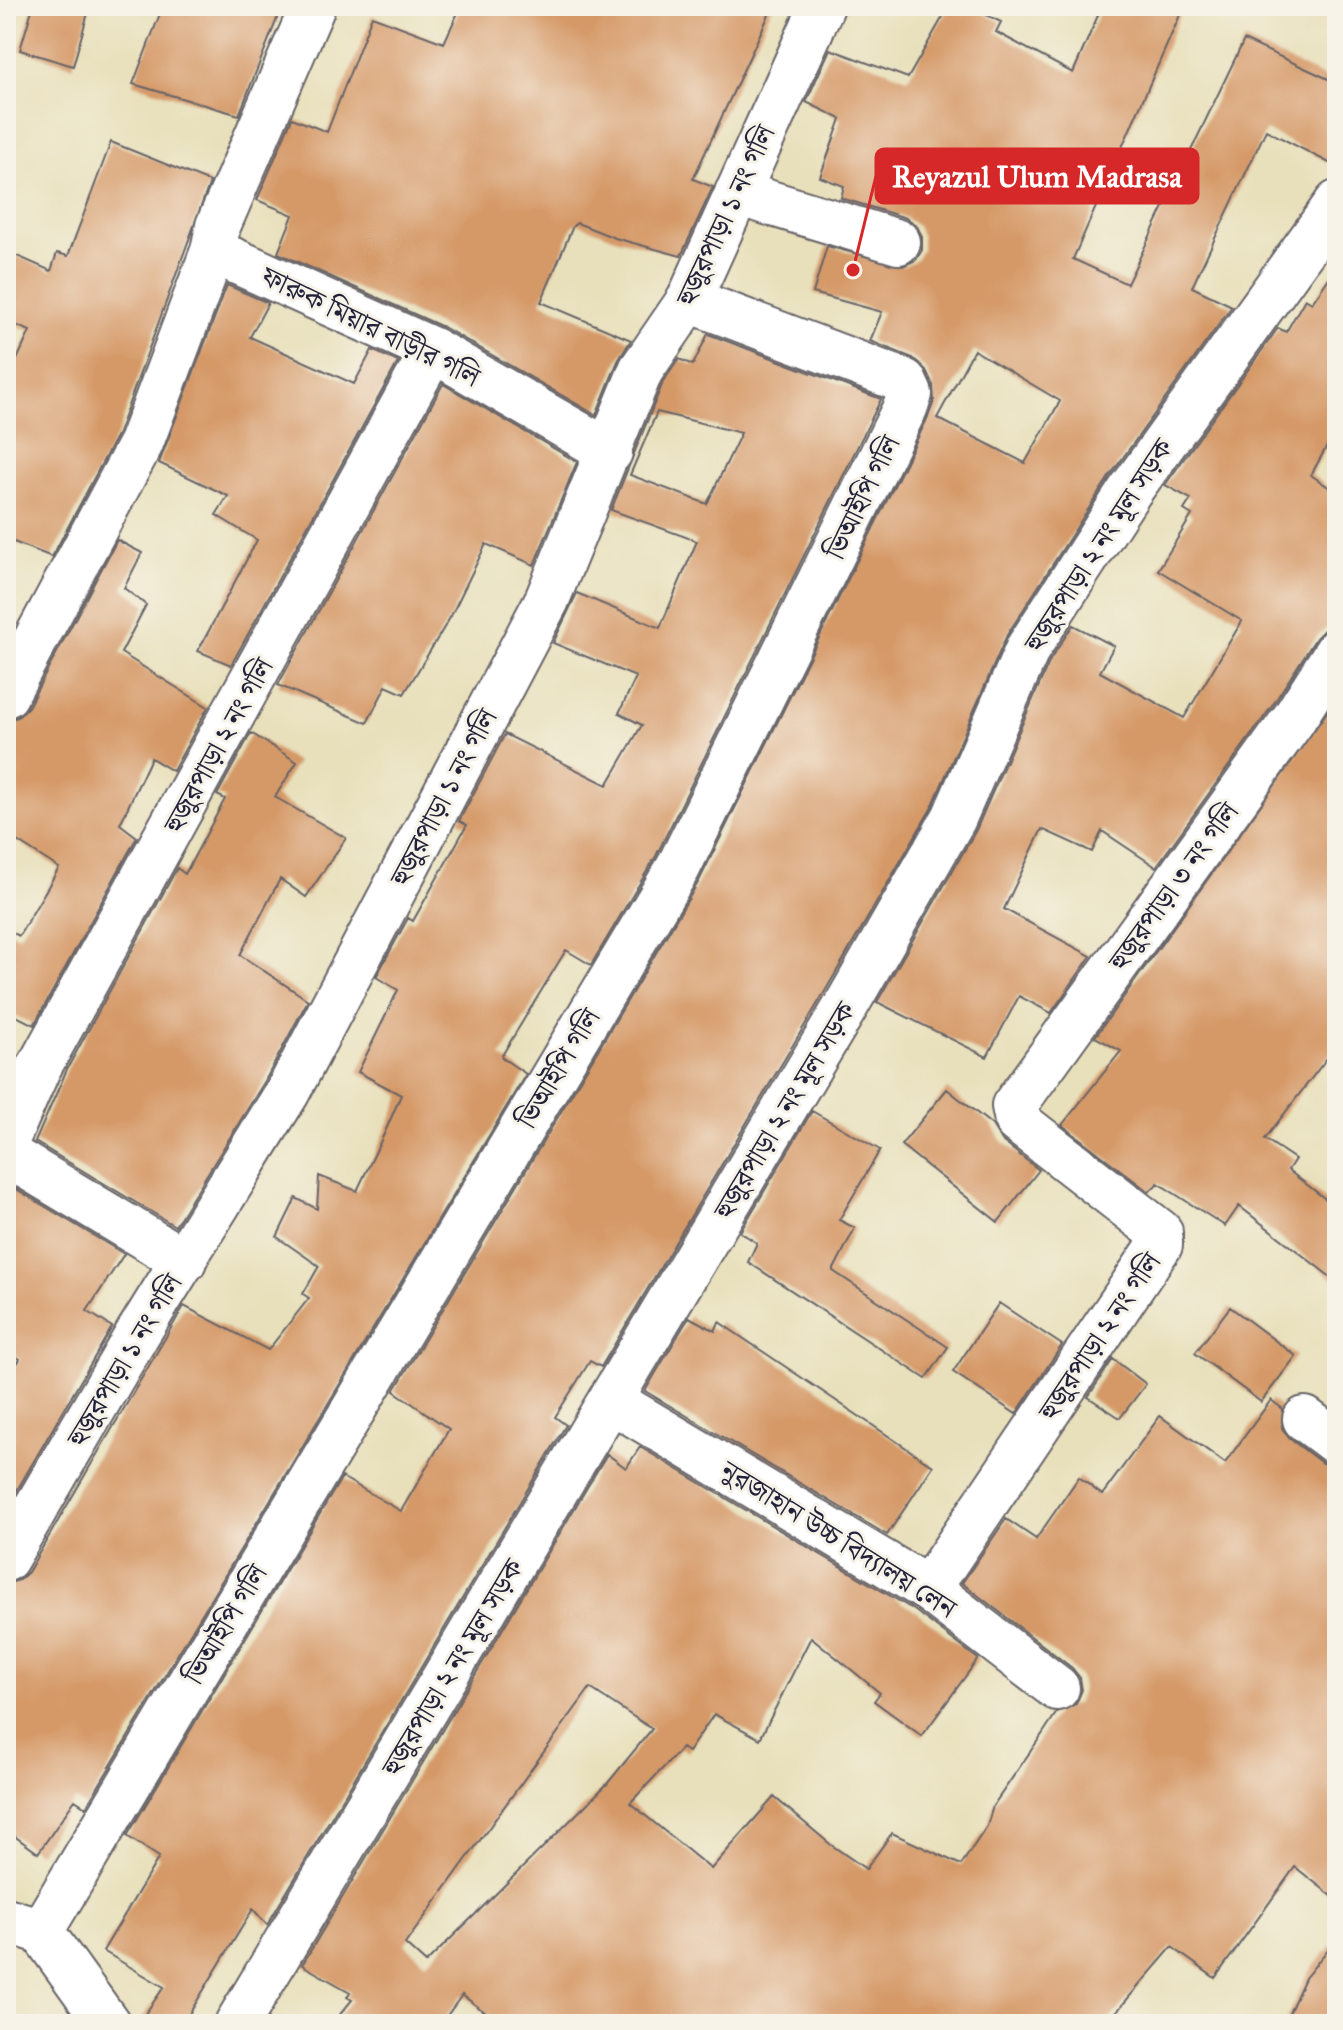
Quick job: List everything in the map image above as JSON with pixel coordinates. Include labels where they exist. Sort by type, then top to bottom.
[{"type":"street","points":[[6,695],[141,443],[213,251],[218,226],[313,6]]},
{"type":"street","name":"হুজুরপাড়া ১ নং গলি","points":[[6,1559],[287,1093],[540,614],[610,452],[641,370],[689,300],[822,6]]},
{"type":"street","points":[[737,193],[898,242]]},
{"type":"street","name":"হুজুরপাড়া ২ নং মূল সড়ক","points":[[237,2024],[612,1401],[954,818],[1028,648],[1129,492],[1337,203]]},
{"type":"street","name":"ফারুক মিয়ার বাড়ীর গলি","points":[[213,251],[433,350],[610,452]]},
{"type":"street","name":"ভিআইপি গলি","points":[[24,1925],[678,868],[905,408],[910,394],[904,381],[689,300]]},
{"type":"street","name":"হুজুরপাড়া ২ নং গলি","points":[[6,1142],[38,1069],[433,350]]},
{"type":"street","name":"হুজুরপাড়া ৩ নং গলি","points":[[1017,1121],[1014,1106],[1284,733],[1337,651]]},
{"type":"street","name":"হুজুরপাড়া ২ নং গলি","points":[[928,1589],[1160,1245],[1160,1232],[1017,1121]]},
{"type":"street","points":[[6,1154],[184,1261]]},
{"type":"street","name":"নুরজাহান উচ্চ বিদ্যালয় লেন","points":[[612,1401],[928,1589],[1057,1688]]},
{"type":"street","points":[[24,1925],[108,2024]]},
{"type":"building","points":[[33,6],[90,6],[73,66],[20,50]]},
{"type":"building","points":[[163,6],[282,6],[239,115],[133,84]]},
{"type":"building","points":[[461,6],[773,6],[693,179],[713,187],[681,256],[615,238],[577,223],[573,226],[541,302],[631,340],[618,361],[596,415],[443,327],[278,253],[293,215],[257,200],[292,118],[327,132],[372,16],[444,43]]},
{"type":"building","points":[[949,6],[968,6],[1001,22],[996,32],[1073,73],[1102,6],[1184,6],[1073,259],[1127,284],[1244,40],[1337,83],[1337,167],[1266,130],[1192,287],[1232,306],[1109,477],[1007,635],[932,807],[824,993],[601,1367],[590,1361],[555,1417],[566,1425],[267,1925],[253,1909],[183,2024],[138,2024],[164,1987],[103,1951],[159,1857],[127,1836],[342,1477],[401,1511],[449,1429],[394,1391],[699,881],[928,417],[934,401],[933,385],[926,370],[913,358],[870,341],[882,312],[813,293],[827,246],[903,266],[916,260],[922,250],[922,237],[917,226],[906,218],[841,198],[844,186],[820,177],[841,119],[806,102],[830,49],[908,78]],"holes":[[[974,350],[1060,401],[1025,463],[937,418]]]},
{"type":"building","points":[[111,142],[210,182],[118,433],[52,557],[6,539],[6,384],[30,331],[6,321],[6,251],[51,271],[57,253],[68,256]]},
{"type":"building","points":[[1337,266],[1337,428],[1311,475],[1337,493],[1337,626],[1325,629],[1316,638],[1272,706],[1156,867],[1102,831],[1092,852],[1042,829],[1004,909],[1091,956],[1051,1013],[1019,996],[987,1057],[877,1002],[976,830],[1050,660],[1073,625],[1114,646],[1100,672],[1184,718],[1242,621],[1158,570],[1192,515],[1184,510],[1191,499],[1165,485],[1278,328],[1286,332],[1305,299],[1312,303]]},
{"type":"building","points":[[227,285],[268,303],[250,337],[354,384],[372,350],[398,362],[231,665],[198,651],[257,540],[216,515],[228,496],[159,463]]},
{"type":"building","points":[[708,334],[881,399],[656,856],[591,965],[566,950],[501,1057],[526,1074],[86,1807],[75,1800],[38,1853],[6,1830],[6,1584],[19,1580],[28,1572],[184,1306],[268,1350],[309,1298],[303,1294],[319,1266],[277,1237],[296,1198],[317,1209],[319,1176],[357,1191],[385,1132],[401,1095],[358,1072],[398,990],[376,977],[408,918],[413,921],[467,825],[459,821],[505,734],[607,785],[642,725],[619,713],[636,677],[553,643],[577,593],[660,628],[697,541],[611,510],[663,382],[679,359],[693,365]],"holes":[[[657,412],[741,433],[707,504],[630,475]]]},
{"type":"building","points":[[443,384],[577,462],[534,565],[486,544],[451,616],[404,694],[386,686],[367,723],[278,685]]},
{"type":"building","points":[[117,540],[142,553],[124,588],[146,605],[121,653],[208,707],[173,771],[151,758],[120,824],[137,837],[34,1025],[6,1011],[6,929],[19,936],[59,868],[6,834],[6,720],[18,717],[28,707]]},
{"type":"building","points":[[1337,698],[1337,1045],[1265,1139],[1295,1159],[1288,1170],[1337,1208],[1337,1282],[1239,1206],[1225,1226],[1158,1183],[1149,1192],[1062,1125],[1121,1051],[1095,1037]]},
{"type":"building","points":[[251,733],[297,762],[275,797],[346,838],[306,897],[280,879],[240,955],[308,1000],[265,1081],[175,1226],[35,1142],[67,1069],[177,868],[185,874],[225,799],[217,795]]},
{"type":"building","points":[[947,1089],[992,1125],[1002,1141],[1039,1170],[998,1222],[901,1145]]},
{"type":"building","points":[[812,1111],[880,1150],[839,1220],[855,1228],[833,1271],[948,1347],[926,1379],[748,1262],[757,1243],[740,1232]]},
{"type":"building","points":[[6,1183],[124,1254],[87,1311],[112,1327],[6,1509],[6,1381],[20,1359],[6,1350]]},
{"type":"building","points":[[999,1303],[1062,1345],[1016,1414],[953,1372]]},
{"type":"building","points":[[1230,1307],[1296,1356],[1261,1402],[1195,1353]]},
{"type":"building","points":[[689,1317],[715,1331],[719,1322],[933,1466],[887,1535],[645,1391]]},
{"type":"building","points":[[1113,1359],[1146,1384],[1120,1418],[1088,1397]]},
{"type":"building","points":[[1271,1400],[1283,1409],[1282,1428],[1289,1438],[1322,1463],[1337,1468],[1337,1900],[1295,1867],[1215,1978],[1172,1947],[1106,2024],[501,2024],[462,1995],[441,2024],[332,2024],[352,2000],[347,1997],[350,1992],[302,1965],[607,1454],[626,1468],[640,1447],[914,1610],[978,1659],[922,1736],[874,1701],[880,1693],[811,1637],[760,1739],[714,1714],[688,1752],[682,1748],[630,1803],[711,1869],[774,1797],[830,1844],[866,1869],[892,1833],[961,1865],[987,1826],[993,1806],[1057,1712],[1076,1704],[1082,1690],[1080,1678],[1072,1668],[962,1583],[1006,1519],[1036,1539],[1079,1477],[1102,1495],[1160,1416],[1225,1463]],"holes":[[[590,1688],[652,1729],[607,1784],[426,1963],[405,1944]]]},
{"type":"building","points":[[1337,1938],[1337,2003],[1321,2024],[1284,2024],[1305,1978]]},
{"type":"place","name":"Reyazul Ulum Madrasa","points":[[853,270]]}]
